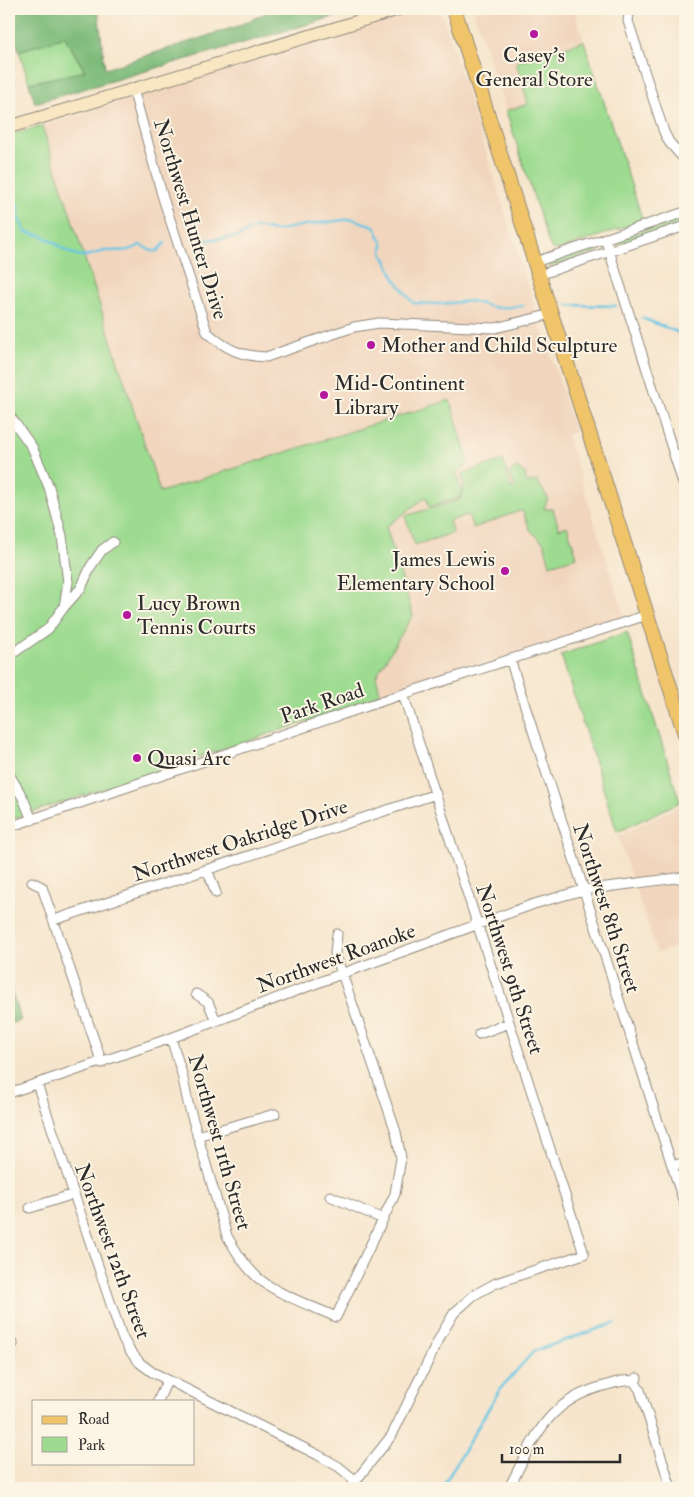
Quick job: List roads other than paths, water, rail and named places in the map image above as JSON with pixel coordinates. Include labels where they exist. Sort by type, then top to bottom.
[{"type":"main road","points":[[9,127],[399,9]]},
{"type":"main road","points":[[454,9],[685,734]]},
{"type":"street","points":[[631,11],[628,21],[664,132],[669,142],[685,160]]},
{"type":"street","name":"Northwest Hunter Drive","points":[[133,89],[163,198],[207,332],[220,344],[235,352],[266,357],[354,327],[379,323],[495,328],[552,314]]},
{"type":"street","points":[[537,268],[606,238],[685,212]]},
{"type":"street","points":[[537,268],[609,251],[685,226]]},
{"type":"street","points":[[606,238],[685,489]]},
{"type":"street","points":[[9,415],[32,446],[49,487],[62,536],[68,582],[64,607]]},
{"type":"street","points":[[675,456],[685,452]]},
{"type":"street","points":[[9,656],[48,629],[81,588],[91,566],[102,550],[113,542]]},
{"type":"street","name":"Park Road","points":[[9,827],[403,694],[647,615]]},
{"type":"street","name":"Northwest 8th Street","points":[[510,659],[685,1206]]},
{"type":"street","name":"Northwest 9th Street","points":[[356,1480],[392,1435],[441,1335],[454,1314],[474,1295],[496,1283],[584,1254],[403,694]]},
{"type":"street","points":[[9,774],[23,798],[32,820]]},
{"type":"street","name":"Northwest Oakridge Drive","points":[[54,920],[436,794]]},
{"type":"street","points":[[208,869],[216,893]]},
{"type":"street","name":"Northwest Roanoke","points":[[9,1093],[102,1063],[534,904],[583,890],[633,884],[684,874]]},
{"type":"street","points":[[32,882],[42,887],[102,1063]]},
{"type":"street","points":[[330,1196],[383,1219],[396,1194],[401,1158],[400,1144],[335,953],[337,934]]},
{"type":"street","points":[[196,994],[208,1002],[216,1021]]},
{"type":"street","points":[[479,1034],[509,1024]]},
{"type":"street","name":"Northwest 11th Street","points":[[171,1038],[197,1136],[227,1236],[247,1267],[258,1278],[272,1287],[336,1317],[383,1219]]},
{"type":"street","name":"Northwest 12th Street","points":[[37,1084],[122,1337],[130,1351],[140,1363],[167,1381],[318,1455],[339,1467],[356,1480]]},
{"type":"street","points":[[197,1136],[275,1114]]},
{"type":"street","points":[[672,1166],[685,1162]]},
{"type":"street","points":[[30,1208],[74,1194]]},
{"type":"street","points":[[509,1488],[536,1435],[555,1411],[569,1400],[589,1390],[626,1380],[635,1380],[640,1390],[671,1488]]},
{"type":"street","points":[[158,1400],[167,1381]]},
{"type":"street","points":[[350,1488],[356,1480]]},
{"type":"waterway","points":[[9,199],[16,202],[19,208],[18,215],[25,232],[49,239],[77,255],[86,256],[106,251],[128,250],[140,245],[152,251],[157,251],[165,243]]},
{"type":"waterway","points":[[193,239],[208,240],[238,237],[256,227],[275,231],[352,219],[374,226],[383,244],[382,253],[395,279],[413,303],[440,304],[470,301],[496,308],[523,306]]},
{"type":"waterway","points":[[568,305],[616,306]]},
{"type":"waterway","points":[[642,318],[677,332],[685,333]]},
{"type":"waterway","points":[[442,1488],[500,1389],[534,1351],[615,1323]]},
{"type":"place","name":"Casey's General Store","points":[[534,34]]},
{"type":"place","name":"Mother and Child Sculpture","points":[[371,345]]},
{"type":"place","name":"Mid-Continent Library","points":[[324,395]]},
{"type":"place","name":"James Lewis Elementary School","points":[[505,571]]},
{"type":"place","name":"Lucy Brown Tennis Courts","points":[[127,615]]},
{"type":"place","name":"Quasi Arc","points":[[137,758]]}]
